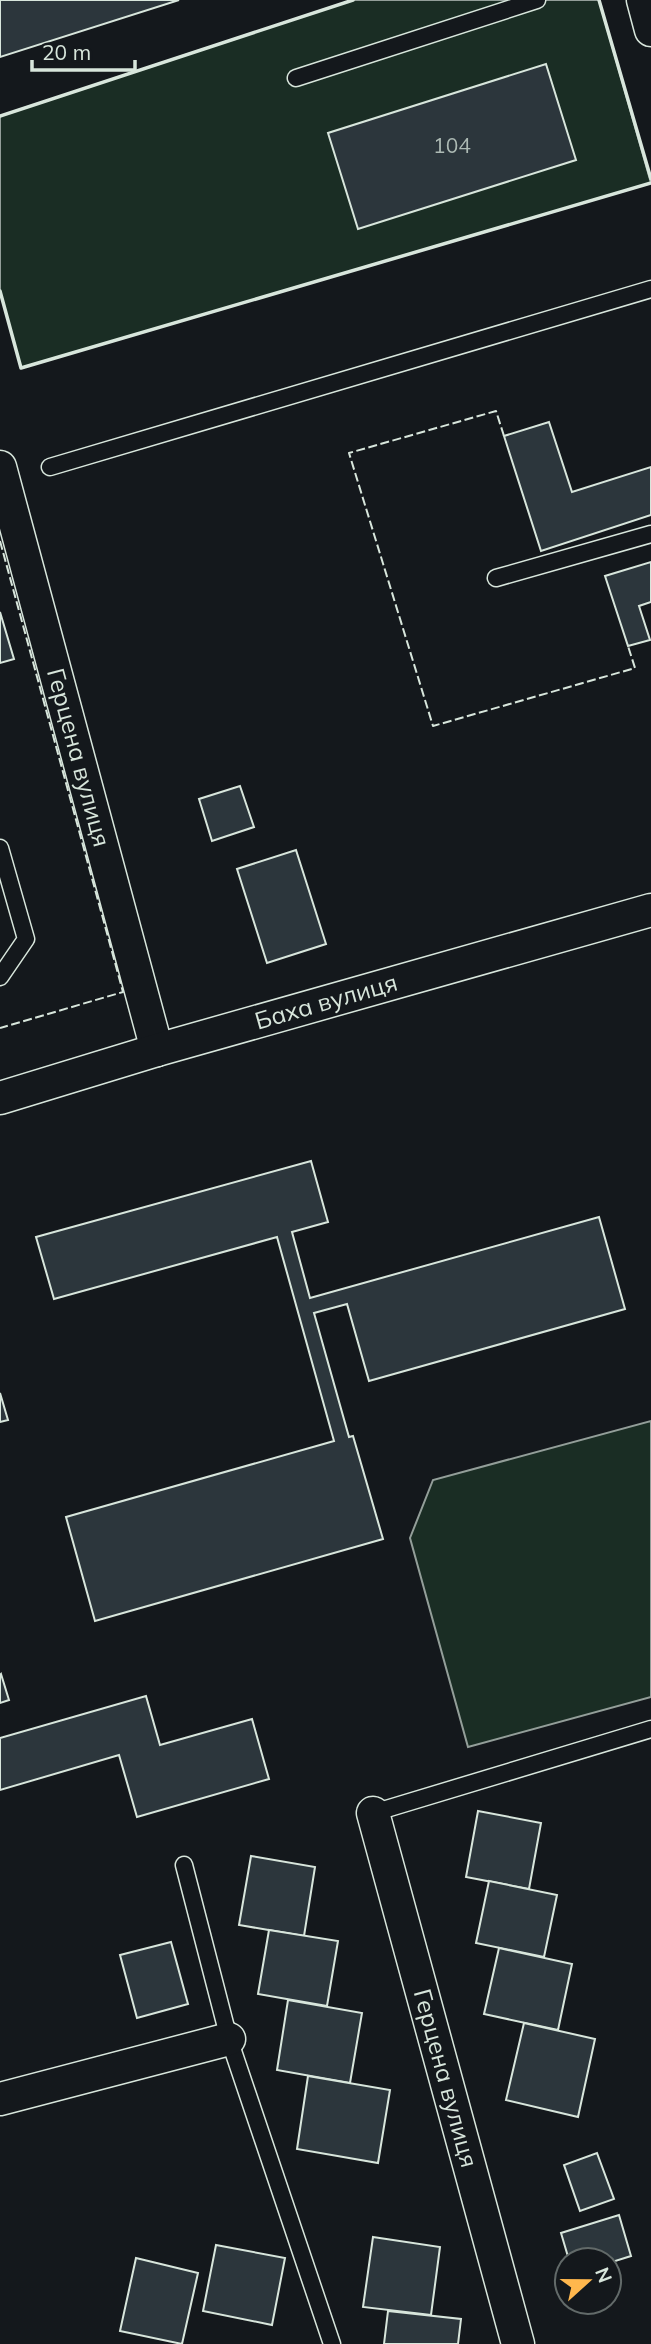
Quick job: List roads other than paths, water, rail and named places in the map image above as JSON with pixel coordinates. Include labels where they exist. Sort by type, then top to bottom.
[{"type":"street","points":[[643,0],[651,30]]},
{"type":"street","name":"Герцена вулиця","points":[[0,467],[158,1050]]},
{"type":"street","name":"Баха вулиця","points":[[0,1098],[158,1050],[651,910]]},
{"type":"street","name":"Герцена вулиця","points":[[373,1813],[518,2344]]},
{"type":"street","points":[[0,2099],[229,2039]]},
{"type":"lane","points":[[296,78],[537,0]]},
{"type":"lane","points":[[50,467],[651,289]]},
{"type":"lane","points":[[496,578],[651,534]]},
{"type":"lane","points":[[0,848],[26,939],[0,977]]},
{"type":"lane","points":[[373,1813],[651,1729]]},
{"type":"lane","points":[[184,1865],[229,2039],[332,2344]]}]
